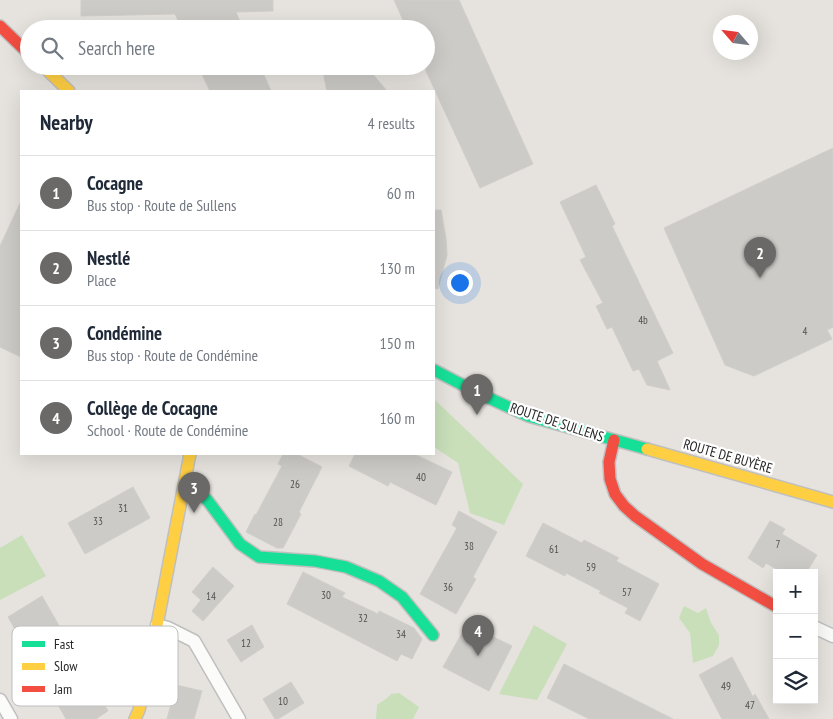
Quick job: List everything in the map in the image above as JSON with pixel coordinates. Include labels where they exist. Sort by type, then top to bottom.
[{"type":"street","points":[[0,26],[20,45]]},
{"type":"street","points":[[52,75],[68,90]]},
{"type":"street","name":"ROUTE DE SULLENS","points":[[435,371],[528,416],[614,440],[609,462],[610,479],[615,494],[624,506],[702,564],[773,605]]},
{"type":"street","name":"ROUTE DE BUYÈRE","points":[[614,440],[833,502]]},
{"type":"street","points":[[161,626],[157,625],[190,455]]},
{"type":"street","points":[[186,477],[240,544],[259,557],[284,560],[315,560],[346,567],[379,581],[402,597],[433,635]]},
{"type":"street","points":[[818,629],[833,636]]},
{"type":"street","points":[[178,633],[194,641],[238,719]]},
{"type":"street","points":[[0,700],[10,719]]},
{"type":"street","points":[[135,719],[140,706]]},
{"type":"green space","points":[[435,400],[523,484],[504,525],[470,513],[458,463],[435,448]]},
{"type":"green space","points":[[22,535],[46,576],[0,600],[0,548]]},
{"type":"green space","points":[[684,606],[698,613],[706,608],[711,623],[719,635],[719,645],[713,656],[693,663],[690,633],[679,618]]},
{"type":"green space","points":[[534,625],[567,644],[537,700],[499,694]]},
{"type":"green space","points":[[399,693],[419,707],[413,719],[376,719],[377,705],[391,694]]},
{"type":"building","points":[[81,0],[273,0],[273,11],[236,12],[239,20],[178,20],[175,14],[81,16]]},
{"type":"building","points":[[394,0],[459,0],[533,164],[480,188],[428,75],[435,75],[435,20],[403,20]]},
{"type":"building","points":[[202,75],[264,75],[271,90],[210,90]]},
{"type":"building","points":[[324,75],[374,75],[386,90],[327,90]]},
{"type":"building","points":[[833,148],[833,327],[827,330],[832,339],[754,376],[725,365],[664,228]]},
{"type":"building","points":[[596,185],[615,224],[612,226],[673,353],[657,361],[670,390],[647,385],[639,369],[633,371],[612,327],[607,329],[596,306],[603,303],[580,260],[586,257],[560,202]]},
{"type":"building","points":[[20,203],[20,357],[0,347],[0,246]]},
{"type":"building","points":[[435,210],[441,210],[447,255],[438,289],[435,288]]},
{"type":"building","points":[[282,455],[299,455],[322,467],[283,548],[277,548],[246,532],[282,466],[278,464]]},
{"type":"building","points":[[354,455],[416,455],[452,472],[436,505],[390,482],[388,486],[349,466]]},
{"type":"building","points":[[133,487],[150,518],[85,554],[68,523]]},
{"type":"building","points":[[459,511],[497,532],[473,577],[476,579],[456,614],[420,594],[457,528],[452,525]]},
{"type":"building","points":[[770,521],[785,529],[782,534],[817,555],[808,569],[776,569],[766,563],[763,568],[748,558]]},
{"type":"building","points":[[543,523],[582,543],[584,540],[619,558],[616,561],[659,584],[640,621],[625,613],[628,608],[599,593],[601,591],[566,573],[565,576],[526,556]]},
{"type":"building","points":[[213,567],[234,586],[203,621],[192,611],[201,600],[192,592]]},
{"type":"building","points":[[303,572],[345,593],[342,597],[378,614],[379,611],[414,628],[422,639],[412,659],[401,654],[397,661],[287,604]]},
{"type":"building","points":[[42,596],[59,626],[13,626],[8,617]]},
{"type":"building","points":[[467,624],[512,646],[489,691],[443,667]]},
{"type":"building","points":[[252,625],[264,647],[241,662],[227,640]]},
{"type":"building","points":[[732,657],[753,697],[755,694],[769,719],[722,719],[699,675]]},
{"type":"building","points":[[564,664],[673,719],[589,719],[547,698]]},
{"type":"building","points":[[291,682],[304,703],[275,719],[263,699]]},
{"type":"building","points":[[178,685],[202,691],[194,719],[167,719],[170,706],[178,706]]},
{"type":"building","points":[[59,706],[105,706],[108,711],[96,719],[66,719]]},
{"type":"traffic: fast","points":[[435,371],[528,416],[647,449]]},
{"type":"traffic: fast","points":[[186,477],[208,501],[240,544],[259,557],[315,561],[346,567],[379,581],[402,597],[433,635]]},
{"type":"traffic: slow","points":[[52,75],[68,90]]},
{"type":"traffic: slow","points":[[647,449],[833,502]]},
{"type":"traffic: slow","points":[[157,626],[190,455]]},
{"type":"traffic: slow","points":[[135,719],[140,706]]},
{"type":"traffic: jam","points":[[0,26],[20,45]]},
{"type":"traffic: jam","points":[[614,440],[609,462],[610,479],[615,494],[624,506],[702,564],[773,605]]},
{"type":"place","name":"Nestlé","points":[[760,278]]},
{"type":"place","name":"Cocagne","points":[[477,415]]},
{"type":"place","name":"Condémine","points":[[194,513]]},
{"type":"place","name":"Collège de Cocagne","points":[[478,656]]}]
